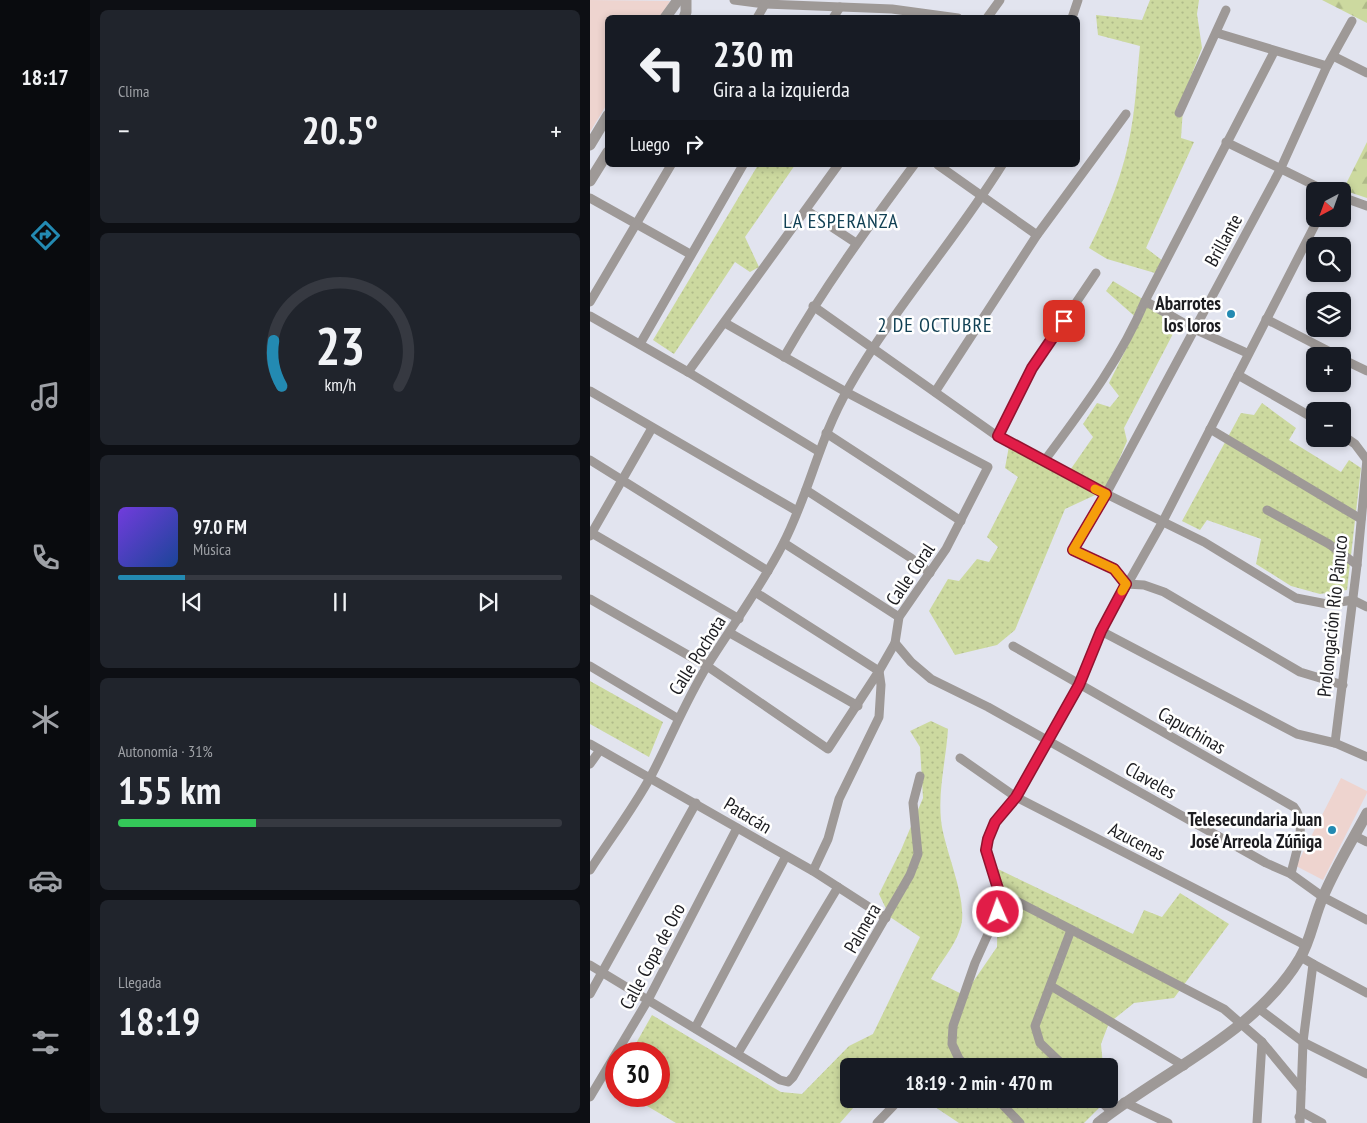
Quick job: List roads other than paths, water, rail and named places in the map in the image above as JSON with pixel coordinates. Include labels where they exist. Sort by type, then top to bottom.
[{"type":"street","points":[[667,15],[678,0]]},
{"type":"street","points":[[685,15],[686,0]]},
{"type":"street","points":[[734,0],[765,4],[792,2],[840,7],[893,4],[937,15]]},
{"type":"street","points":[[989,15],[1000,0]]},
{"type":"street","points":[[1073,15],[1078,0]]},
{"type":"street","points":[[759,15],[765,4]]},
{"type":"street","points":[[835,15],[840,7]]},
{"type":"street","points":[[1179,113],[1226,10]]},
{"type":"street","name":"Brillante","points":[[1126,584],[1114,569],[1073,550],[1106,494],[1280,170],[1327,66],[1352,20]]},
{"type":"street","points":[[1216,33],[1274,52],[1327,66]]},
{"type":"street","points":[[1045,460],[1092,397],[1137,320],[1145,300],[1274,52]]},
{"type":"street","points":[[1333,56],[1367,73]]},
{"type":"street","points":[[935,392],[1037,235],[1126,114]]},
{"type":"street","points":[[590,145],[605,120]]},
{"type":"street","points":[[1226,142],[1306,182]]},
{"type":"street","points":[[590,181],[605,157]]},
{"type":"street","points":[[590,302],[670,167]]},
{"type":"street","points":[[640,344],[690,254],[742,167]]},
{"type":"street","points":[[688,372],[837,167]]},
{"type":"street","points":[[784,357],[813,306],[856,243],[913,167]]},
{"type":"street","points":[[941,167],[1037,235]]},
{"type":"street","name":"Calle Pochota","points":[[590,870],[650,777],[677,718],[707,666],[739,619],[784,543],[806,490],[826,432],[872,347],[983,196],[1001,167]]},
{"type":"street","points":[[590,198],[690,254]]},
{"type":"street","points":[[1351,200],[1367,206]]},
{"type":"street","points":[[806,210],[856,243]]},
{"type":"street","points":[[959,1058],[952,1044],[954,1026],[975,963],[998,912],[999,892],[986,850],[995,822],[1016,797],[1079,685],[1101,631],[1162,523],[1238,375],[1247,353],[1313,228]]},
{"type":"street","points":[[998,436],[1032,368],[1096,273]]},
{"type":"street","points":[[1145,300],[1194,329],[1247,353]]},
{"type":"street","points":[[813,306],[998,436],[1162,523],[1204,542],[1296,598],[1327,604],[1353,600],[1367,607]]},
{"type":"street","points":[[590,316],[688,372],[818,451]]},
{"type":"street","points":[[1266,319],[1320,347]]},
{"type":"street","points":[[725,323],[846,392]]},
{"type":"street","points":[[1351,363],[1367,371]]},
{"type":"street","points":[[1238,375],[1306,414]]},
{"type":"street","points":[[590,391],[798,511]]},
{"type":"street","name":"Calle Coral","points":[[707,666],[828,749],[858,706],[896,643],[899,616],[946,549],[961,521],[988,467],[846,392]]},
{"type":"street","points":[[652,428],[590,534],[739,619]]},
{"type":"street","points":[[1210,429],[1360,519]]},
{"type":"street","points":[[826,432],[961,521]]},
{"type":"street","points":[[1351,441],[1367,460]]},
{"type":"street","points":[[590,460],[768,571]]},
{"type":"street","name":"Prolongación Río Pánuco","points":[[1335,743],[1357,565],[1367,460]]},
{"type":"street","points":[[806,490],[911,558],[930,573]]},
{"type":"street","points":[[1267,510],[1329,544],[1357,565]]},
{"type":"street","points":[[784,543],[899,616]]},
{"type":"street","points":[[1126,584],[1144,585],[1164,592],[1300,672],[1343,685]]},
{"type":"street","points":[[755,592],[879,671],[881,685],[879,717],[839,799],[828,839],[813,871]]},
{"type":"street","points":[[590,599],[707,666]]},
{"type":"street","points":[[1101,631],[1297,734],[1335,743],[1367,757]]},
{"type":"street","points":[[730,633],[858,706]]},
{"type":"street","name":"Claveles","points":[[896,643],[911,662],[931,679],[988,707],[1048,740],[1266,864],[1291,874],[1323,897],[1367,920]]},
{"type":"street","name":"Capuchinas","points":[[1013,646],[1294,808],[1299,813],[1301,823],[1291,874]]},
{"type":"street","points":[[590,666],[677,718]]},
{"type":"street","name":"Patacán","points":[[590,744],[813,871],[886,918]]},
{"type":"street","points":[[590,764],[600,750]]},
{"type":"street","name":"Azucenas","points":[[960,758],[1016,797],[1305,946]]},
{"type":"street","name":"Palmera","points":[[738,1054],[780,1080],[788,1082],[794,1077],[910,875],[918,854],[913,803],[920,776]]},
{"type":"street","points":[[590,994],[696,803]]},
{"type":"street","points":[[1098,1123],[1124,1102],[1184,1066],[1258,1008],[1280,984],[1301,957],[1323,897],[1367,813]]},
{"type":"street","name":"Calle Copa de Oro","points":[[590,1097],[648,1000],[737,828]]},
{"type":"street","points":[[1355,836],[1367,842]]},
{"type":"street","points":[[695,1028],[786,856]]},
{"type":"street","points":[[590,965],[738,1054],[838,887]]},
{"type":"street","points":[[999,892],[1207,998],[1262,1042],[1301,1089]]},
{"type":"street","points":[[1056,1058],[1040,1043],[1035,1026],[1071,930]]},
{"type":"street","points":[[1301,957],[1367,993]]},
{"type":"street","points":[[1300,1123],[1302,1112],[1303,1042],[1313,964]]},
{"type":"street","points":[[1051,986],[1184,1066]]},
{"type":"street","points":[[1258,1008],[1303,1042],[1367,1074]]},
{"type":"street","points":[[1257,1123],[1262,1042]]},
{"type":"street","points":[[1124,1102],[1168,1123]]},
{"type":"street","points":[[877,1123],[891,1108]]},
{"type":"street","points":[[1006,1108],[1020,1123]]},
{"type":"street","points":[[1108,1108],[1112,1112]]},
{"type":"street","points":[[1295,1123],[1302,1112]]},
{"type":"street","points":[[1302,1112],[1322,1123]]},
{"type":"place","name":"Abarrotes los loros","points":[[1231,314]]},
{"type":"place","name":"Telesecundaria Juan José Arreola Zúñiga","points":[[1332,830]]},
{"type":"district","name":"LA ESPERANZA","points":[[841,221]]},
{"type":"district","name":"2 DE OCTUBRE","points":[[935,325]]}]
